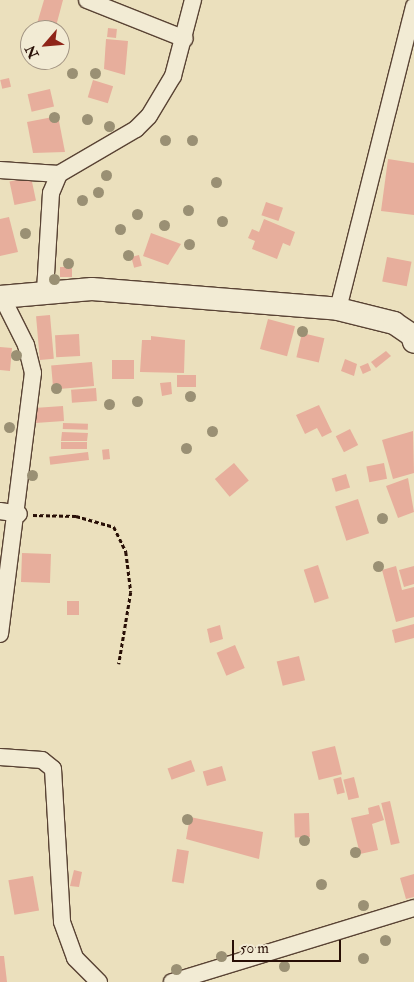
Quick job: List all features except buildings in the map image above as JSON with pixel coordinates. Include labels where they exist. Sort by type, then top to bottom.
[{"type":"main road","points":[[1,297],[45,291],[134,291],[338,309],[394,323],[413,337]]},
{"type":"street","points":[[87,0],[185,39]]},
{"type":"street","points":[[0,170],[59,174],[136,128],[149,116],[173,76],[185,39],[193,0]]},
{"type":"street","points":[[338,309],[414,6]]},
{"type":"street","points":[[45,291],[51,193],[59,174]]},
{"type":"street","points":[[0,634],[19,514],[33,373],[26,346],[1,297]]},
{"type":"street","points":[[0,511],[19,514]]},
{"type":"street","points":[[0,757],[42,760],[53,769],[62,922],[75,958],[99,982]]},
{"type":"street","points":[[172,982],[414,908]]},
{"type":"path","points":[[19,514],[76,516],[114,527],[126,552],[131,592],[120,664]]}]
